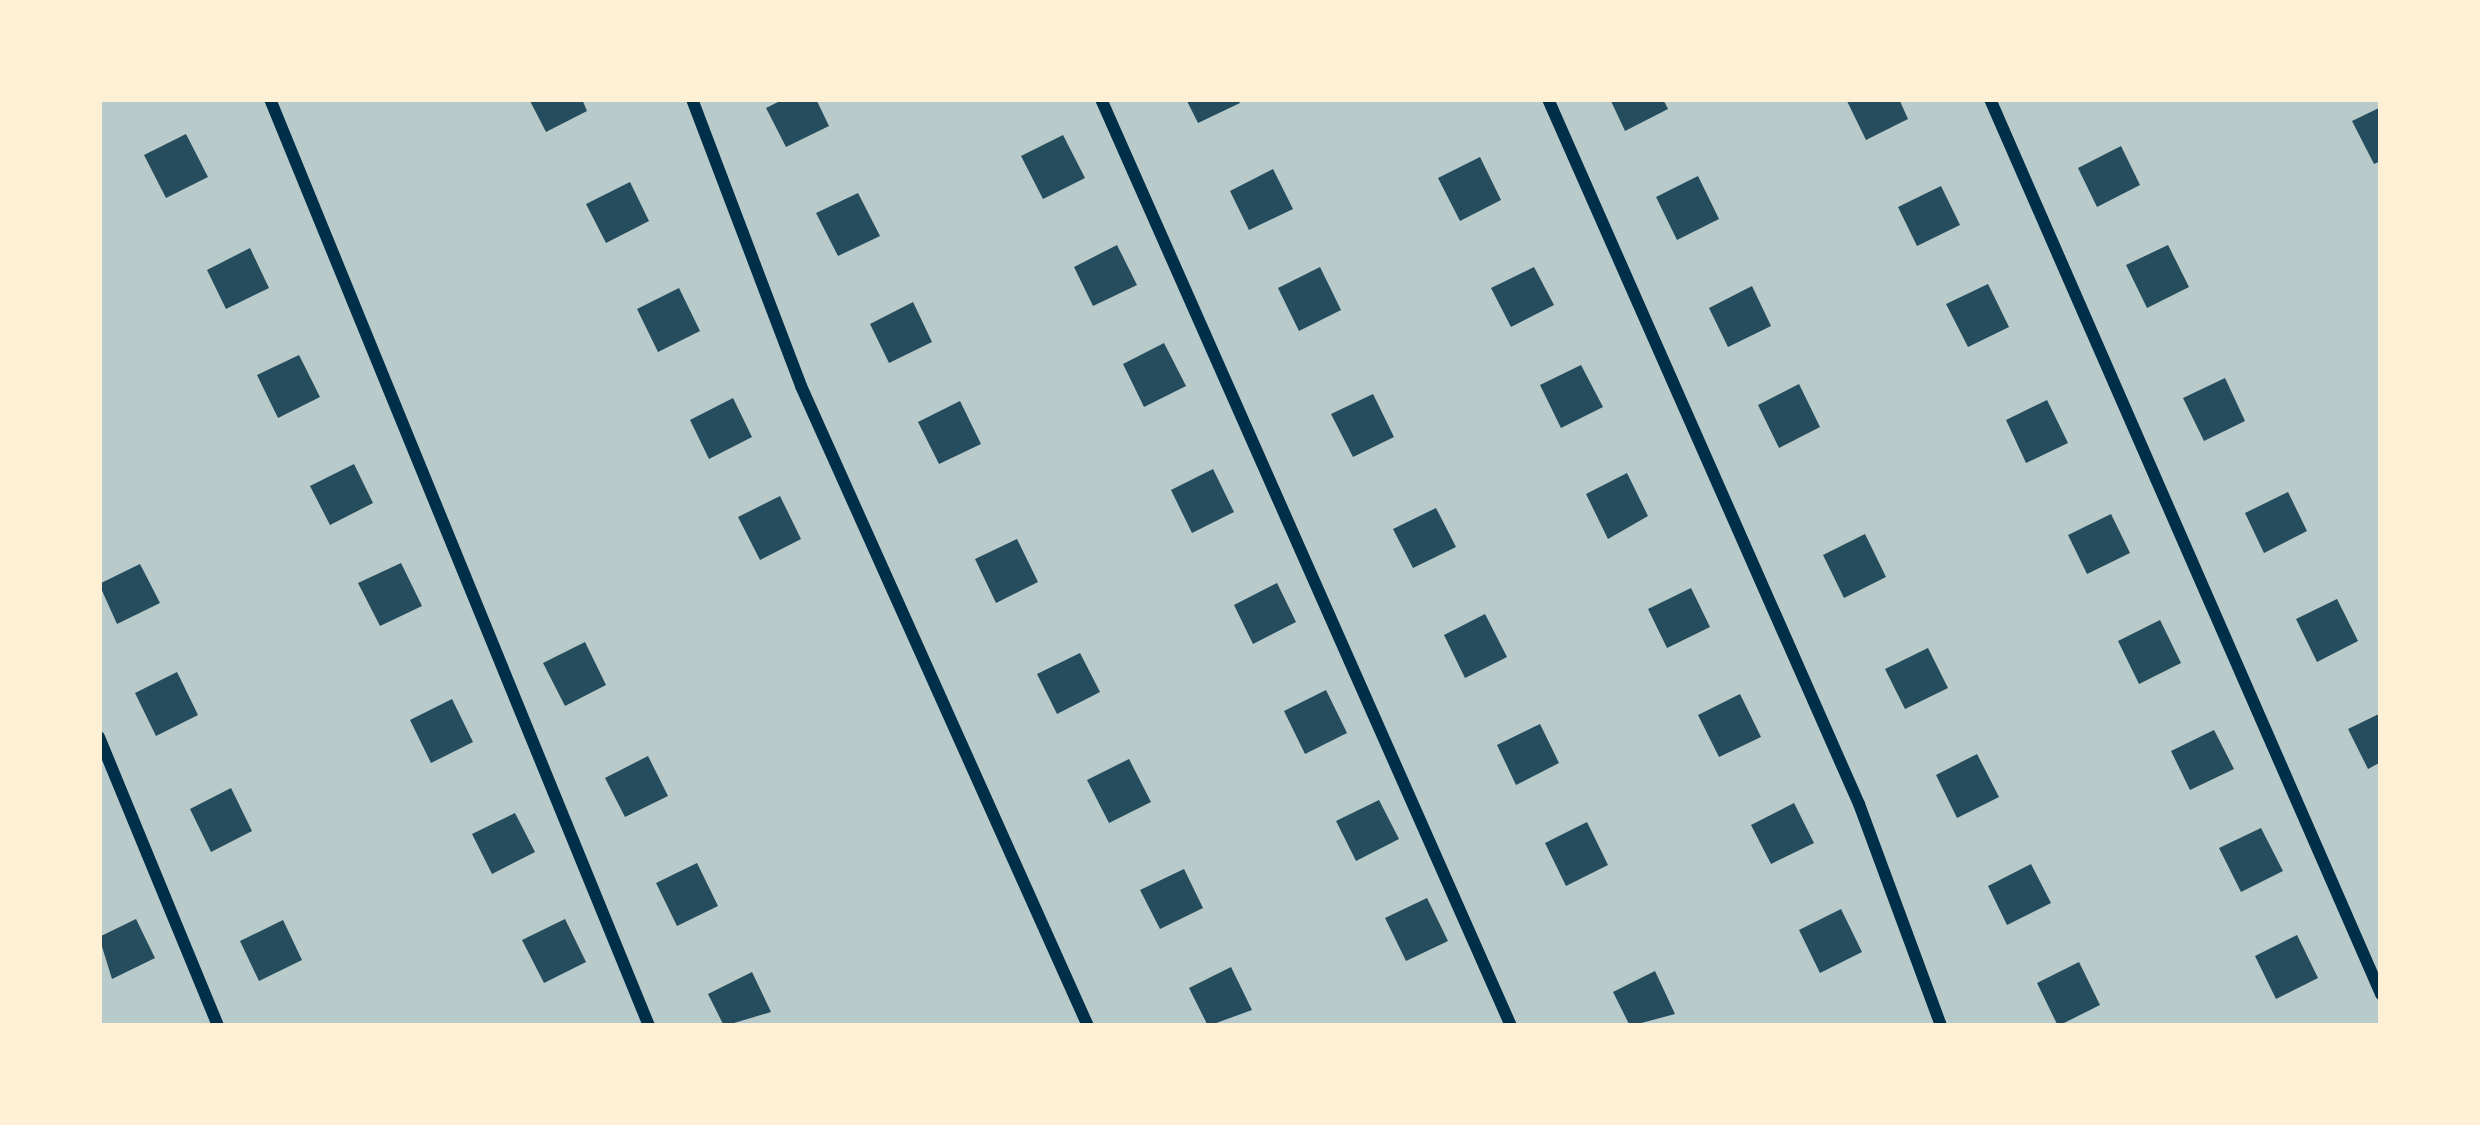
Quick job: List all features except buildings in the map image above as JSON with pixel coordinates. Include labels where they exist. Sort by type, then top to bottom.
[{"type":"street","points":[[270,99],[649,1026]]},
{"type":"street","points":[[692,99],[801,386],[1088,1026]]},
{"type":"street","points":[[1101,99],[1511,1026]]},
{"type":"street","points":[[1548,99],[1858,805],[1941,1026]]},
{"type":"street","points":[[1990,99],[2381,994]]},
{"type":"street","points":[[99,737],[218,1026]]},
{"type":"shaded area","points":[[99,99],[2381,99],[2381,1026],[99,1026]]}]
